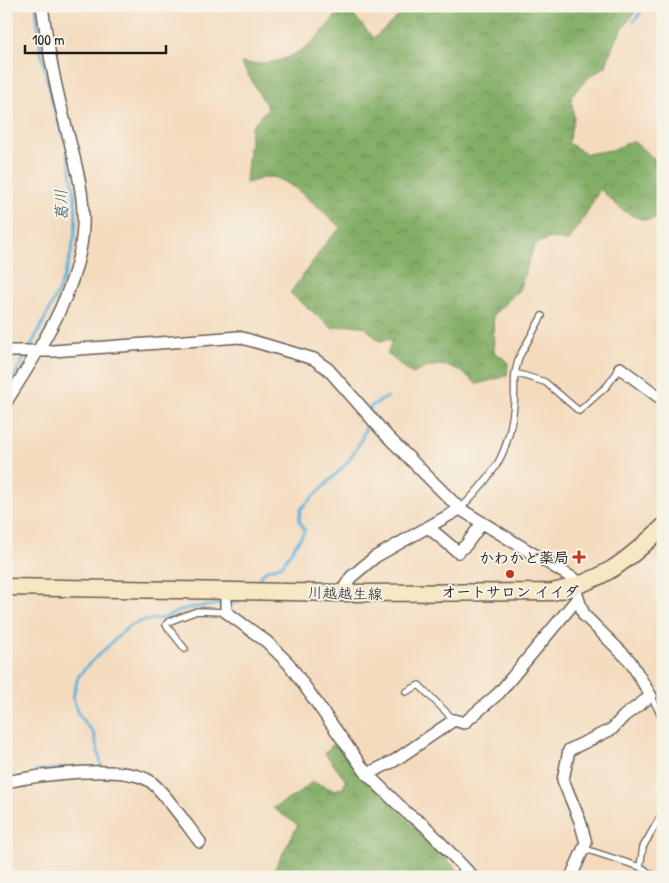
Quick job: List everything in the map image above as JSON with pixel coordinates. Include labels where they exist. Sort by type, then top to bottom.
[{"type":"main road","name":"川越越生線","points":[[6,587],[523,594],[579,590],[620,566],[663,527]]},
{"type":"street","points":[[6,402],[53,323],[76,265],[83,226],[79,180],[56,84],[42,6]]},
{"type":"street","points":[[6,351],[38,351],[239,337],[314,359],[328,369],[393,443],[460,509],[579,590],[584,615],[630,661],[652,696],[624,716],[612,729],[569,750],[562,780],[585,836],[585,850],[571,877]]},
{"type":"street","points":[[620,368],[660,393]]},
{"type":"street","points":[[341,593],[350,576],[365,564],[460,509]]},
{"type":"street","points":[[428,528],[458,552],[466,545],[482,523]]},
{"type":"street","points":[[226,590],[226,612],[267,642],[289,664],[367,774],[402,808],[424,825],[473,877]]},
{"type":"street","points":[[367,774],[394,761],[454,720],[464,723],[499,693],[579,590]]},
{"type":"street","points":[[6,782],[49,775],[119,772],[148,780],[200,842]]},
{"type":"lane","points":[[460,509],[484,484],[504,455],[514,403],[515,373],[519,357],[542,316]]},
{"type":"lane","points":[[515,373],[545,382],[579,411],[607,386],[620,368]]},
{"type":"lane","points":[[185,649],[169,631],[166,625],[168,622],[187,613],[198,611],[226,612]]},
{"type":"lane","points":[[406,692],[419,685],[454,720]]},
{"type":"lane","points":[[652,696],[663,719]]},
{"type":"lane","points":[[642,877],[643,847],[663,812]]},
{"type":"lane","points":[[585,850],[642,868],[656,877]]},
{"type":"green space","points":[[342,6],[345,6],[374,38],[410,6],[640,6],[619,34],[606,66],[588,78],[571,96],[574,118],[568,143],[587,154],[611,150],[633,141],[657,161],[663,161],[663,215],[645,220],[637,217],[620,208],[600,189],[579,226],[568,241],[551,238],[535,244],[519,290],[493,315],[494,352],[508,362],[507,376],[477,384],[454,368],[439,365],[413,374],[387,354],[393,339],[379,341],[365,327],[352,325],[332,328],[290,293],[329,239],[341,228],[308,198],[280,179],[269,177],[246,183],[251,127],[268,108],[241,63],[258,64],[274,62],[300,51],[322,32]]},
{"type":"green space","points":[[337,740],[365,777],[465,877],[286,877],[274,870],[298,825],[273,808],[296,795],[312,782],[334,790],[343,788],[346,781],[325,753]]},
{"type":"waterway","name":"葛川","points":[[36,6],[41,52],[53,105],[63,137]]},
{"type":"waterway","points":[[634,21],[646,6]]},
{"type":"waterway","name":"葛川","points":[[29,349],[58,292],[69,263],[75,231],[76,211],[67,151]]},
{"type":"waterway","name":"葛川","points":[[6,390],[26,355]]},
{"type":"waterway","points":[[369,413],[371,406],[388,397]]},
{"type":"waterway","points":[[253,586],[265,571],[282,565],[305,531],[299,520],[301,509],[350,458],[358,447],[368,419]]},
{"type":"waterway","points":[[100,768],[102,768],[94,734],[77,712],[73,697],[78,677],[88,665],[129,626],[143,621],[163,618],[187,608],[235,603],[244,596]]},
{"type":"waterway","points":[[35,771],[66,768]]},
{"type":"place","name":"かわかど薬局","points":[[579,557]]},
{"type":"place","name":"オートサロン イイダ","points":[[510,574]]}]
